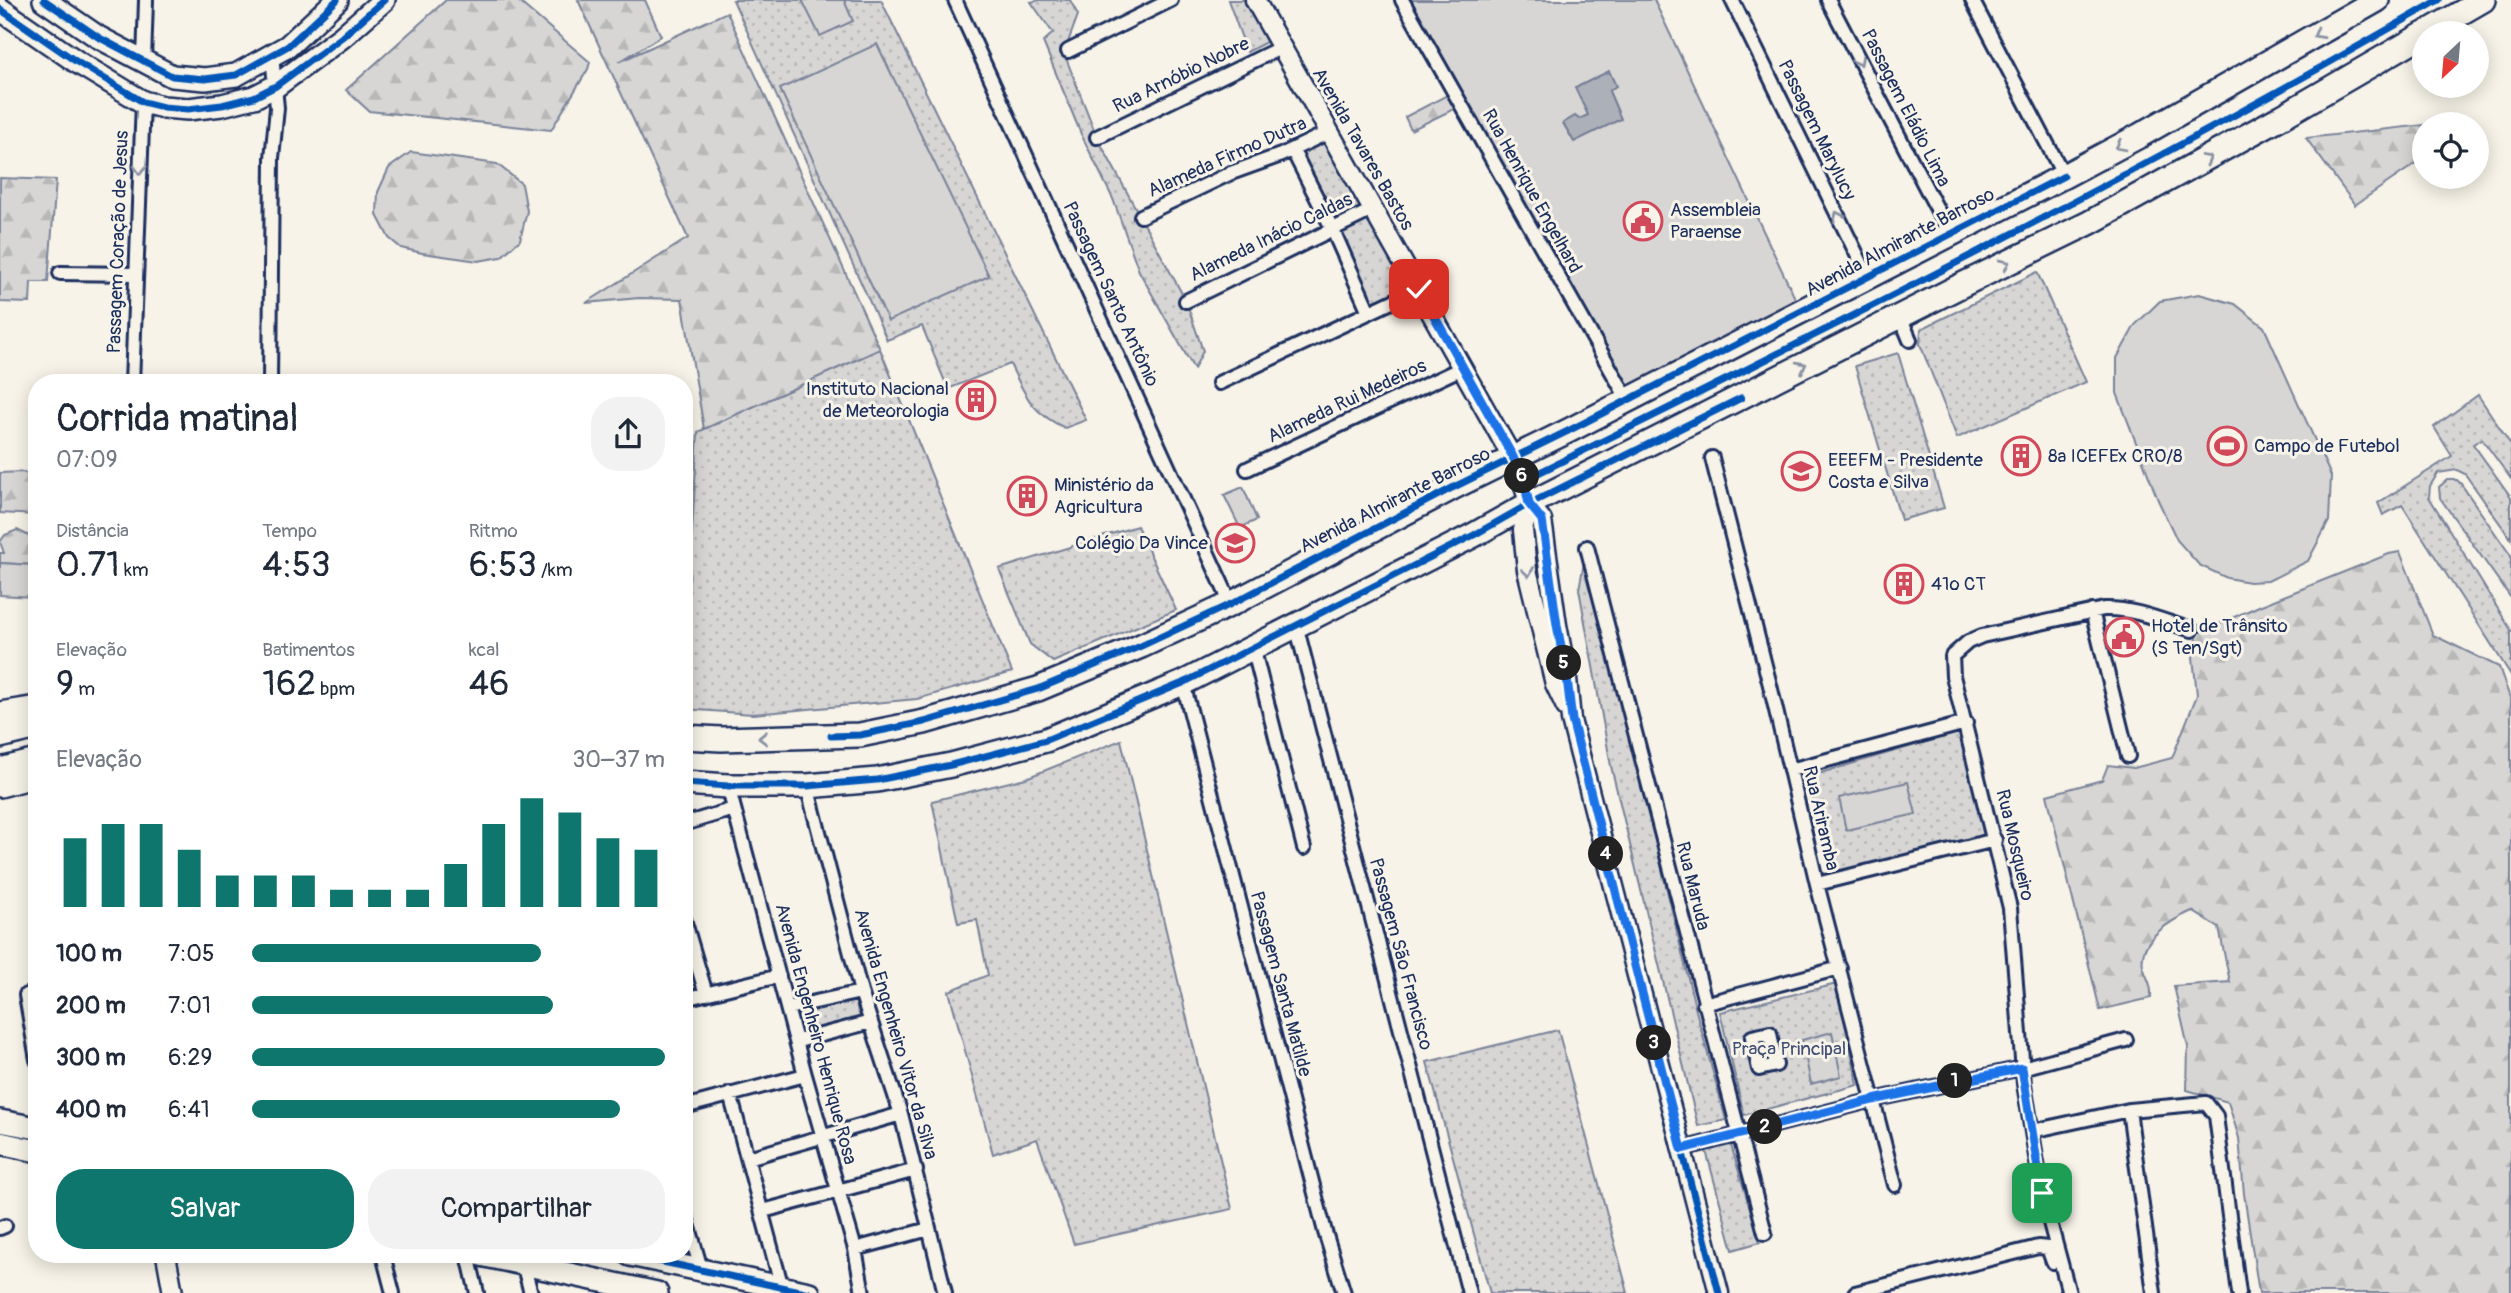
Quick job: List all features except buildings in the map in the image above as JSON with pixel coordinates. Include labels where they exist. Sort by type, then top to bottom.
[{"type":"highway","name":"Avenida Almirante Barroso","points":[[693,737],[860,735],[924,722],[1038,688],[1141,646],[1231,604],[2064,176],[2377,0]]},
{"type":"highway","points":[[2447,21],[2483,0]]},
{"type":"highway","points":[[693,784],[807,786],[905,775],[1034,743],[1183,683],[1474,535],[1529,504],[2089,223],[2412,42]]},
{"type":"highway","points":[[0,714],[28,709]]},
{"type":"highway","points":[[0,736],[28,729]]},
{"type":"highway","points":[[0,770],[28,763]]},
{"type":"main road","points":[[44,0],[98,37],[172,76],[205,79],[236,75],[288,46],[337,0]]},
{"type":"main road","points":[[0,9],[77,62],[143,102],[188,109],[222,105],[254,97],[276,86],[342,37],[384,0]]},
{"type":"main road","name":"Avenida Tavares Bastos","points":[[1255,0],[1464,367],[1513,457],[1525,485],[1529,504],[1542,520],[1572,720],[1719,1293]]},
{"type":"main road","points":[[0,786],[28,778]]},
{"type":"main road","points":[[0,1121],[28,1126]]},
{"type":"main road","points":[[0,1143],[28,1149]]},
{"type":"main road","points":[[167,1263],[173,1293]]},
{"type":"main road","points":[[518,1263],[627,1290],[657,1293]]},
{"type":"main road","points":[[671,1263],[809,1293]]},
{"type":"street","points":[[144,61],[146,0]]},
{"type":"street","name":"Passagem Santo Antônio","points":[[955,0],[1231,604]]},
{"type":"street","points":[[1068,51],[1171,0]]},
{"type":"street","name":"Rua Henrique Engelhard","points":[[1402,0],[1628,400]]},
{"type":"street","name":"Passagem Marylucy","points":[[1732,0],[1868,277]]},
{"type":"street","name":"Passagem Eládio Lima","points":[[1828,0],[1950,234]]},
{"type":"street","points":[[1972,0],[2064,176]]},
{"type":"street","name":"Rua Arnóbio Nobre","points":[[1097,137],[1282,47]]},
{"type":"street","points":[[271,374],[272,158],[276,122],[276,86],[272,55]]},
{"type":"street","name":"Passagem Coração de Jesus","points":[[132,374],[143,102]]},
{"type":"street","name":"Alameda Firmo Dutra","points":[[1141,216],[1231,173],[1329,132]]},
{"type":"street","points":[[1292,149],[1332,228],[1369,312]]},
{"type":"street","name":"Alameda Inácio Caldas","points":[[1186,300],[1374,209]]},
{"type":"street","points":[[60,273],[135,274]]},
{"type":"street","points":[[1219,383],[1419,289]]},
{"type":"street","points":[[1900,316],[1910,340]]},
{"type":"street","name":"Alameda Rui Medeiros","points":[[1247,469],[1464,367]]},
{"type":"street","name":"Rua Ariramba","points":[[1712,458],[1817,884],[1895,1185]]},
{"type":"street","name":"Rua Maruda","points":[[1587,547],[1765,1233]]},
{"type":"street","name":"Rua Mosqueiro","points":[[2068,1293],[2042,1193],[2022,1068],[2010,908],[1953,676],[1952,656],[1982,636],[2092,611],[2117,608],[2192,630]]},
{"type":"street","points":[[2092,611],[2128,756]]},
{"type":"street","name":"Passagem São Francisco","points":[[1296,625],[1469,1293]]},
{"type":"street","points":[[1253,647],[1304,848]]},
{"type":"street","name":"Passagem Santa Matilde","points":[[1183,683],[1325,1232],[1344,1293]]},
{"type":"street","points":[[1790,770],[1966,723]]},
{"type":"street","name":"Avenida Engenheiro Henrique Rosa","points":[[729,786],[805,1075],[855,1249],[863,1293]]},
{"type":"street","name":"Avenida Engenheiro Vitor da Silva","points":[[807,786],[861,992],[901,1114],[945,1293]]},
{"type":"street","points":[[693,821],[734,809]]},
{"type":"street","points":[[1817,884],[1995,840]]},
{"type":"street","points":[[693,950],[706,994]]},
{"type":"street","points":[[1704,1004],[1840,968]]},
{"type":"street","points":[[693,997],[779,976]]},
{"type":"street","points":[[788,1008],[861,992]]},
{"type":"street","points":[[26,995],[28,1007]]},
{"type":"street","points":[[797,1041],[871,1022]]},
{"type":"street","points":[[1682,1149],[1873,1100],[2022,1068],[2126,1040]]},
{"type":"street","points":[[693,1104],[805,1075]]},
{"type":"street","points":[[730,1094],[782,1287]]},
{"type":"street","points":[[2032,1131],[2129,1110],[2206,1103],[2216,1116],[2239,1293]]},
{"type":"street","points":[[2129,1110],[2154,1293]]},
{"type":"street","points":[[748,1158],[901,1114]]},
{"type":"street","points":[[763,1211],[916,1170]]},
{"type":"street","points":[[855,1249],[929,1229]]},
{"type":"street","points":[[693,1241],[701,1269]]},
{"type":"street","points":[[1856,1293],[2038,1247],[2048,1248],[2052,1255],[2060,1293]]},
{"type":"street","points":[[385,1263],[393,1293]]},
{"type":"street","points":[[470,1263],[477,1293]]},
{"type":"street","points":[[523,1264],[531,1293]]},
{"type":"green space","points":[[446,0],[517,0],[590,62],[551,130],[369,111],[346,90]]},
{"type":"green space","points":[[578,0],[645,0],[661,36],[619,62],[727,12],[880,349],[704,429],[682,299],[639,298],[586,303],[688,238]]},
{"type":"green space","points":[[733,0],[881,0],[1086,420],[1065,428],[1044,416],[1025,395],[1010,364],[948,389],[922,326],[887,340]]},
{"type":"green space","points":[[802,0],[844,0],[853,21],[820,36]]},
{"type":"green space","points":[[1070,0],[1078,15],[1064,53],[1097,137],[1186,301],[1203,351],[1194,369],[1139,271],[1113,199],[1081,134],[1043,42],[1053,33],[1031,2]]},
{"type":"green space","points":[[1228,0],[1246,0],[1268,41],[1247,52]]},
{"type":"green space","name":"Assembleia Paraense","points":[[1403,0],[1654,0],[1803,315],[1629,402]]},
{"type":"green space","points":[[877,44],[989,276],[888,321],[780,89]]},
{"type":"green space","points":[[1451,93],[1458,107],[1411,130],[1405,117]]},
{"type":"green space","points":[[2412,126],[2412,166],[2355,205],[2306,138]]},
{"type":"green space","points":[[1325,141],[1360,208],[1331,222],[1298,151]]},
{"type":"green space","points":[[411,152],[497,164],[522,184],[527,211],[520,240],[501,257],[478,261],[401,248],[389,238],[377,215],[378,192],[389,168]]},
{"type":"green space","points":[[0,178],[56,180],[48,282],[31,282],[30,303],[0,302]]},
{"type":"green space","points":[[1370,217],[1407,287],[1371,304],[1337,233]]},
{"type":"green space","points":[[2037,272],[2086,382],[1957,438],[1920,344],[1921,329]]},
{"type":"green space","name":"Campo de Futebol","points":[[2199,294],[2235,304],[2264,327],[2331,476],[2329,521],[2308,561],[2268,581],[2249,582],[2227,578],[2199,565],[2177,540],[2158,500],[2117,393],[2117,358],[2135,325],[2160,301]]},
{"type":"green space","points":[[880,349],[1012,672],[917,699],[753,714],[693,710],[693,515],[698,432]]},
{"type":"green space","points":[[1898,353],[1944,508],[1901,520],[1855,366]]},
{"type":"green space","points":[[2478,395],[2511,445],[2511,479],[2482,439],[2473,444],[2511,497],[2511,539],[2465,474],[2457,470],[2438,473],[2430,486],[2429,497],[2511,630],[2511,675],[2402,505],[2383,515],[2378,503],[2452,456],[2434,427]]},
{"type":"green space","points":[[23,472],[28,474],[28,515],[0,513],[0,473]]},
{"type":"green space","points":[[2447,480],[2457,480],[2461,484],[2511,556],[2511,598],[2440,498],[2439,487]]},
{"type":"green space","points":[[1243,487],[1257,520],[1240,528],[1224,495]]},
{"type":"green space","points":[[1137,526],[1176,610],[1053,662],[1030,644],[999,569]]},
{"type":"green space","points":[[17,530],[28,536],[28,565],[0,563],[0,553],[4,553],[0,542],[5,535]]},
{"type":"green space","points":[[1586,552],[1695,1007],[1726,1120],[1698,1126],[1611,766],[1579,589]]},
{"type":"green space","points":[[2400,552],[2433,635],[2499,667],[2511,701],[2511,1293],[2259,1293],[2244,1194],[2239,1138],[2228,1102],[2187,1090],[2188,1047],[2174,986],[2230,982],[2219,928],[2192,911],[2166,925],[2151,939],[2143,956],[2151,998],[2100,1010],[2047,795],[2102,780],[2108,765],[2134,768],[2172,758],[2197,695],[2193,657],[2198,633],[2259,606]]},
{"type":"green space","points":[[0,563],[28,565],[28,597],[0,595]]},
{"type":"green space","points":[[1963,731],[1985,836],[1832,875],[1807,777]]},
{"type":"green space","points":[[1121,740],[1232,1209],[1074,1244],[1037,1139],[993,1154],[949,991],[988,975],[977,920],[958,923],[932,801],[1026,778]]},
{"type":"green space","points":[[1908,782],[1916,814],[1846,830],[1839,798]]},
{"type":"green space","name":"Praça Principal","points":[[1837,984],[1858,1085],[1744,1115],[1720,1012]]},
{"type":"green space","points":[[854,998],[861,1020],[801,1035],[793,1013]]},
{"type":"green space","points":[[1558,1030],[1628,1293],[1490,1293],[1427,1062]]},
{"type":"green space","points":[[1832,1032],[1841,1076],[1811,1084],[1802,1040]]},
{"type":"green space","points":[[1730,1142],[1760,1242],[1733,1250],[1705,1147]]},
{"type":"shaded area","points":[[1609,71],[1616,86],[1609,91],[1621,119],[1574,142],[1563,123],[1575,116],[1579,119],[1588,115],[1575,88]]},
{"type":"cycle path","points":[[44,0],[98,37],[172,76],[205,79],[236,75],[288,46],[337,0]]},
{"type":"cycle path","points":[[0,9],[77,62],[143,102],[188,109],[222,105],[254,97],[276,86],[342,37],[384,0]]},
{"type":"cycle path","points":[[1524,480],[1870,307],[2100,188],[2439,0]]},
{"type":"cycle path","points":[[831,736],[860,735],[924,722],[1038,689],[1141,646],[1231,604],[1452,488],[2064,176]]},
{"type":"cycle path","points":[[693,784],[807,786],[877,780],[951,765],[1046,740],[1183,683],[1741,398]]},
{"type":"cycle path","points":[[1529,504],[1542,520],[1571,720],[1719,1293]]},
{"type":"cycle path","points":[[668,1263],[809,1293]]},
{"type":"place","name":"Assembleia Paraense","points":[[1643,221]]},
{"type":"place","name":"Instituto Nacional de Meteorologia","points":[[976,400]]},
{"type":"place","name":"Campo de Futebol","points":[[2227,446]]},
{"type":"place","name":"8ª ICEFEx CRO/8","points":[[2021,456]]},
{"type":"place","name":"EEEFM - Presidente Costa e Silva","points":[[1801,471]]},
{"type":"place","name":"Ministério da Agricultura","points":[[1027,496]]},
{"type":"place","name":"Colégio Da Vince","points":[[1235,543]]},
{"type":"place","name":"41º CT","points":[[1904,584]]},
{"type":"place","name":"Hotel de Trânsito (S Ten/Sgt)","points":[[2124,637]]},
{"type":"route","points":[[1419,289],[1504,439],[1520,471],[1529,504],[1542,520],[1572,720],[1682,1149],[1873,1100],[2022,1068],[2042,1193]]}]
